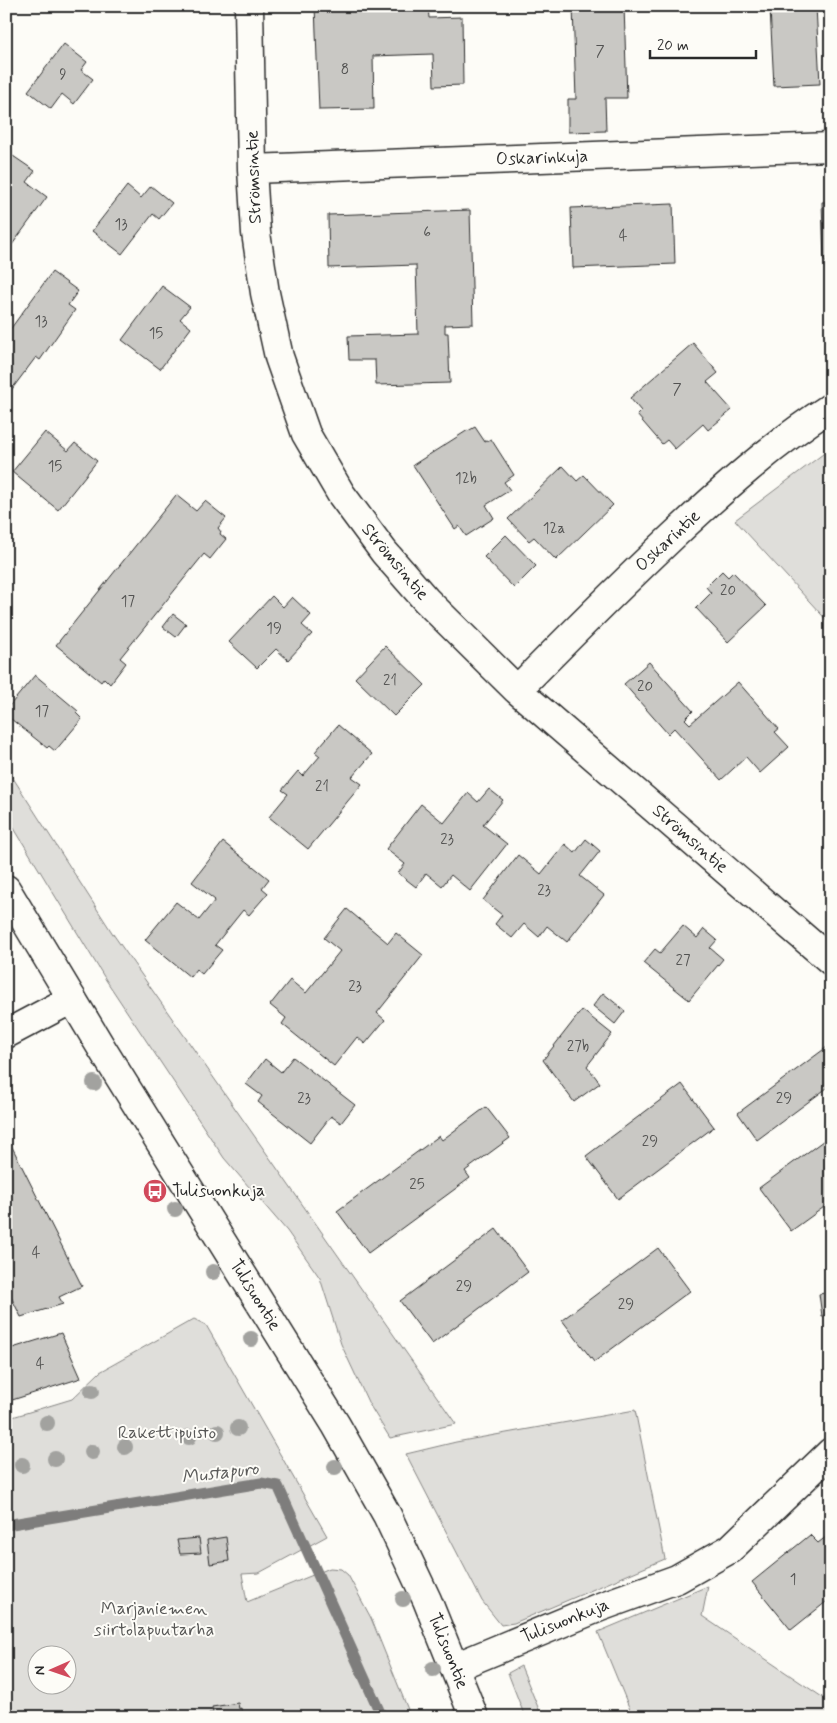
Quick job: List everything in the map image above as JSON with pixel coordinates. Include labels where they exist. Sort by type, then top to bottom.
[{"type":"street","name":"Strömsintie","points":[[250,6],[252,168],[256,233],[265,293],[279,357],[306,434],[342,494],[384,552],[426,600],[517,690],[831,961]]},
{"type":"street","name":"Oskarinkuja","points":[[252,168],[831,147]]},
{"type":"street","name":"Oskarintie","points":[[517,690],[601,604],[732,481],[809,421],[831,407]]},
{"type":"street","name":"Tulisuontie","points":[[6,889],[336,1425],[387,1515],[427,1600],[474,1717]]},
{"type":"street","points":[[6,1034],[72,999]]},
{"type":"street","name":"Tulisuonkuja","points":[[455,1667],[600,1607],[677,1579],[730,1549],[831,1452]]},
{"type":"green space","points":[[831,448],[831,625],[735,520]]},
{"type":"green space","points":[[6,767],[113,934],[456,1424],[390,1438],[369,1404],[341,1344],[320,1278],[287,1231],[224,1158],[106,980],[6,815]]},
{"type":"green space","points":[[194,1319],[206,1325],[327,1536],[259,1573],[242,1574],[247,1602],[330,1568],[341,1569],[348,1575],[371,1618],[411,1717],[6,1717],[6,1419],[72,1399],[100,1372]]},
{"type":"green space","points":[[635,1410],[665,1559],[514,1623],[501,1625],[482,1601],[406,1454],[456,1442]]},
{"type":"green space","points":[[708,1586],[702,1616],[831,1703],[831,1717],[633,1717],[598,1632]]},
{"type":"green space","points":[[521,1666],[542,1717],[525,1717],[508,1673]]},
{"type":"building","points":[[315,6],[428,6],[429,18],[462,17],[463,85],[434,86],[433,54],[373,56],[374,109],[319,110]]},
{"type":"building","points":[[573,6],[624,6],[627,98],[605,98],[606,131],[568,132],[568,99],[576,99]]},
{"type":"building","points":[[774,6],[816,6],[820,84],[774,86],[770,8]]},
{"type":"building","points":[[64,44],[87,62],[81,70],[93,79],[74,104],[62,94],[51,109],[28,91]]},
{"type":"building","points":[[13,156],[35,171],[27,182],[47,197],[6,253],[6,165]]},
{"type":"building","points":[[127,186],[141,198],[151,186],[172,203],[159,219],[153,214],[122,254],[92,231]]},
{"type":"building","points":[[822,202],[831,202],[831,270],[824,260]]},
{"type":"building","points":[[673,204],[675,264],[573,268],[571,208]]},
{"type":"building","points":[[470,210],[473,324],[445,325],[445,333],[448,333],[450,383],[376,385],[375,360],[349,360],[348,336],[418,334],[416,265],[329,268],[328,215]]},
{"type":"building","points":[[52,272],[78,291],[68,305],[75,310],[40,360],[36,357],[6,397],[6,335]]},
{"type":"building","points":[[162,286],[190,307],[180,319],[191,328],[160,369],[122,340]]},
{"type":"building","points":[[693,343],[718,373],[707,382],[732,410],[708,430],[703,424],[675,449],[667,440],[662,444],[637,415],[641,411],[630,398]]},
{"type":"building","points":[[475,427],[485,442],[491,439],[514,475],[504,482],[510,490],[486,505],[494,518],[466,536],[459,526],[455,529],[413,465]]},
{"type":"building","points":[[45,432],[68,451],[75,443],[97,461],[58,510],[12,472]]},
{"type":"building","points":[[563,466],[577,481],[584,475],[613,505],[556,560],[534,537],[529,541],[508,519]]},
{"type":"building","points":[[176,495],[196,511],[205,501],[226,518],[218,528],[221,532],[220,534],[226,539],[210,559],[204,554],[120,658],[126,663],[110,684],[104,678],[101,682],[56,645]]},
{"type":"building","points":[[506,535],[536,566],[514,588],[484,557]]},
{"type":"building","points":[[722,571],[728,577],[733,572],[766,606],[728,642],[696,608],[711,593],[706,587]]},
{"type":"building","points":[[272,596],[283,607],[292,597],[311,615],[302,625],[312,634],[288,660],[276,649],[257,668],[229,642]]},
{"type":"building","points":[[173,614],[186,624],[176,637],[163,627]]},
{"type":"building","points":[[385,646],[425,685],[394,716],[355,678]]},
{"type":"building","points":[[649,662],[693,711],[685,719],[690,724],[738,682],[779,729],[775,732],[789,747],[760,773],[746,757],[721,780],[674,728],[668,734],[624,684]]},
{"type":"building","points":[[35,675],[78,711],[76,713],[82,719],[55,751],[49,746],[47,748],[6,715],[6,710]]},
{"type":"building","points":[[338,725],[372,754],[352,777],[362,784],[308,849],[269,817],[288,794],[282,790],[298,771],[303,776],[320,756],[315,752]]},
{"type":"building","points":[[489,789],[503,800],[483,825],[507,844],[470,891],[451,875],[442,886],[426,873],[416,887],[398,873],[405,864],[386,849],[421,804],[444,823],[468,793],[478,802]]},
{"type":"building","points":[[586,839],[600,851],[580,876],[604,895],[567,942],[547,926],[539,937],[524,924],[512,938],[495,924],[502,915],[483,900],[518,855],[541,874],[565,844],[575,853]]},
{"type":"building","points":[[223,842],[269,879],[262,888],[268,893],[249,915],[243,910],[215,945],[222,950],[202,974],[196,969],[190,977],[145,940],[176,902],[199,920],[215,900],[192,882]]},
{"type":"building","points":[[347,909],[388,943],[396,933],[423,955],[377,1013],[385,1020],[365,1044],[357,1037],[334,1066],[282,1024],[286,1018],[270,1005],[290,980],[306,993],[340,951],[324,938]]},
{"type":"building","points":[[683,926],[697,938],[704,929],[717,940],[710,948],[723,959],[689,1000],[643,963],[655,949],[660,953]]},
{"type":"building","points":[[603,993],[625,1011],[615,1024],[593,1006]]},
{"type":"building","points":[[582,1010],[612,1034],[587,1066],[600,1083],[574,1102],[543,1060]]},
{"type":"building","points":[[831,1044],[831,1085],[757,1140],[738,1113]]},
{"type":"building","points":[[293,1057],[355,1105],[341,1123],[331,1116],[310,1143],[258,1102],[262,1096],[246,1084],[265,1059],[281,1072]]},
{"type":"building","points":[[682,1084],[714,1127],[618,1199],[586,1156]]},
{"type":"building","points":[[486,1107],[510,1138],[465,1171],[470,1178],[368,1253],[337,1211],[439,1136],[442,1140]]},
{"type":"building","points":[[6,1135],[82,1286],[59,1297],[63,1304],[21,1317],[6,1287]]},
{"type":"building","points":[[831,1135],[831,1202],[791,1231],[759,1188]]},
{"type":"building","points":[[496,1229],[528,1272],[432,1344],[400,1301]]},
{"type":"building","points":[[658,1248],[690,1291],[594,1362],[562,1320]]},
{"type":"building","points":[[831,1292],[831,1315],[822,1316],[819,1294]]},
{"type":"building","points":[[61,1333],[81,1378],[6,1402],[6,1350]]},
{"type":"building","points":[[831,1533],[831,1598],[791,1630],[752,1582],[810,1535],[818,1543]]},
{"type":"building","points":[[226,1537],[229,1561],[210,1564],[207,1540]]},
{"type":"building","points":[[199,1538],[201,1553],[180,1554],[177,1540]]},
{"type":"building","points":[[238,1703],[239,1709],[241,1708],[242,1717],[209,1717],[209,1713],[213,1713],[212,1707]]},
{"type":"waterway","name":"Mustapuro","points":[[6,1525],[261,1483],[278,1486],[382,1717]]},
{"type":"place","name":"Tulisuonkuja","points":[[155,1191]]},
{"type":"park label","name":"Rakettipuisto","points":[[167,1433]]},
{"type":"park label","name":"Marjaniemen siirtolapuutarha","points":[[154,1619]]}]
